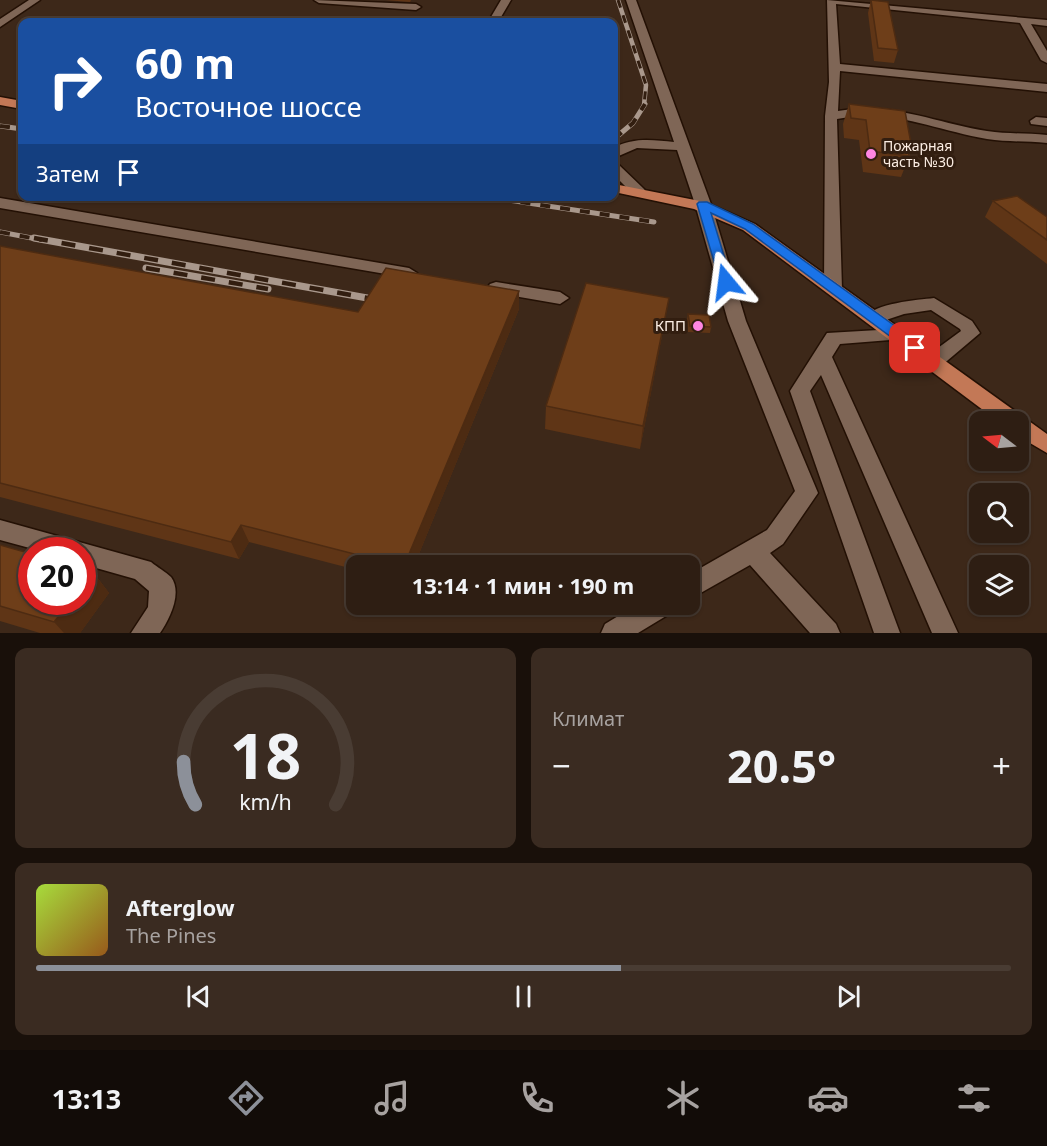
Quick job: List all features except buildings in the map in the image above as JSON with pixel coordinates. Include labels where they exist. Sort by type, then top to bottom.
[{"type":"main road","points":[[0,101],[18,104]]},
{"type":"main road","points":[[618,189],[703,204],[749,227],[1000,411]]},
{"type":"main road","points":[[1029,432],[1047,445]]},
{"type":"street","points":[[0,24],[35,0]]},
{"type":"street","points":[[319,0],[416,7]]},
{"type":"street","points":[[495,18],[506,0]]},
{"type":"street","points":[[631,0],[703,204],[737,321],[807,493],[775,537],[700,582]]},
{"type":"street","points":[[833,289],[831,116],[834,67],[831,1],[1047,22]]},
{"type":"street","points":[[1023,20],[1047,60]]},
{"type":"street","points":[[834,67],[1047,88]]},
{"type":"street","points":[[831,116],[854,110],[884,110],[987,135],[1047,139]]},
{"type":"street","points":[[618,151],[635,145],[683,147]]},
{"type":"street","points":[[618,172],[639,192]]},
{"type":"street","points":[[0,203],[431,276]]},
{"type":"street","points":[[478,284],[560,298]]},
{"type":"street","points":[[874,318],[901,308],[934,304],[966,325],[971,333],[934,361]]},
{"type":"street","points":[[887,633],[800,391],[834,338],[896,335]]},
{"type":"street","points":[[823,358],[945,633]]},
{"type":"street","points":[[0,530],[26,537]]},
{"type":"street","points":[[752,550],[827,633]]},
{"type":"street","points":[[96,557],[142,570],[162,586],[160,611],[144,633]]},
{"type":"street","points":[[614,633],[644,615]]},
{"type":"railway","points":[[618,0],[646,85],[644,105]]},
{"type":"railway","points":[[618,136],[633,123],[645,104]]},
{"type":"railway","points":[[0,126],[18,128]]},
{"type":"railway","points":[[514,201],[654,222]]},
{"type":"railway","points":[[0,232],[42,240]]},
{"type":"railway","points":[[34,238],[384,301]]},
{"type":"railway","points":[[146,268],[268,289]]},
{"type":"place","name":"Пожарная часть №30","points":[[871,154]]},
{"type":"place","name":"КПП","points":[[698,326]]},
{"type":"route","points":[[726,282],[703,204],[728,214],[749,227],[915,348]]}]
